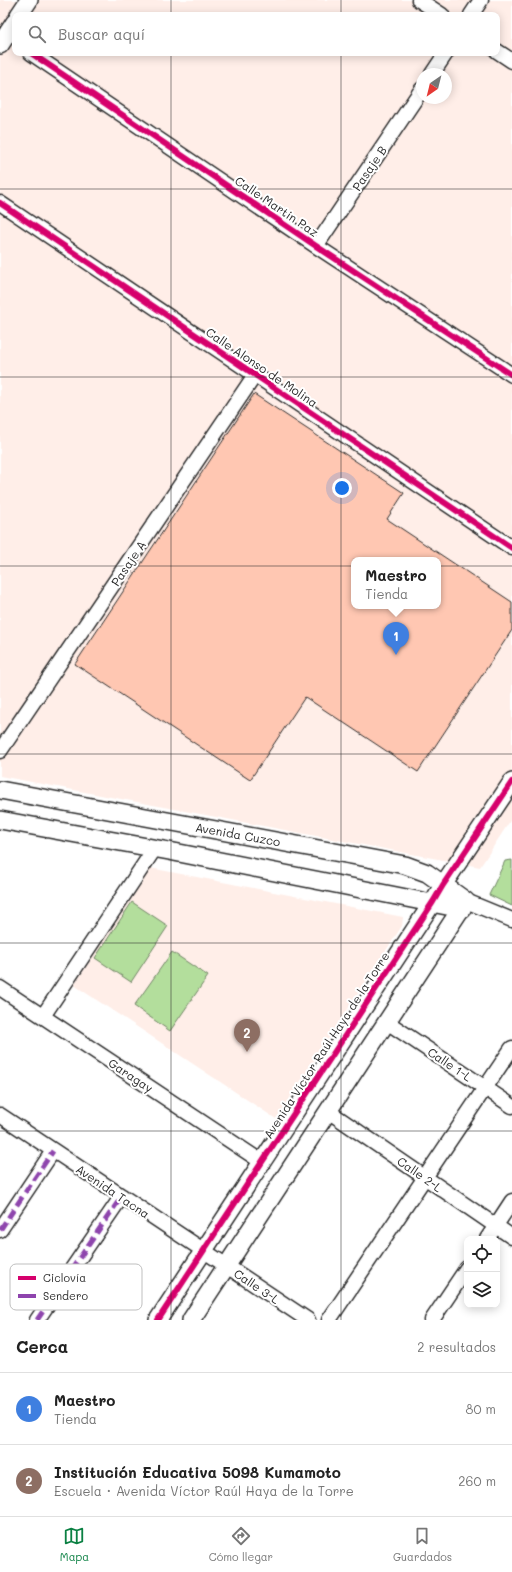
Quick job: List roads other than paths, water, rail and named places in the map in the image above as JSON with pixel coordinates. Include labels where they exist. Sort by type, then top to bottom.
[{"type":"street","points":[[21,12],[29,0]]},
{"type":"street","points":[[419,0],[437,12]]},
{"type":"street","points":[[474,12],[481,0]]},
{"type":"street","points":[[7,41],[12,29]]},
{"type":"street","points":[[500,53],[512,61]]},
{"type":"street","name":"Calle Martin Paz","points":[[35,56],[316,246],[512,375]]},
{"type":"street","points":[[436,68],[444,56]]},
{"type":"street","name":"Pasaje B","points":[[316,246],[416,98]]},
{"type":"street","name":"Calle Alonso de Molina","points":[[0,203],[512,548]]},
{"type":"street","name":"Pasaje A","points":[[0,751],[255,375]]},
{"type":"street","name":"Avenida Víctor Raúl Haya de la Torre","points":[[158,1320],[512,782]]},
{"type":"street","name":"Avenida Cuzco","points":[[0,790],[405,865],[420,869],[443,885],[464,905]]},
{"type":"street","points":[[0,820],[155,848],[433,902],[464,905],[512,920]]},
{"type":"street","points":[[43,1016],[155,848]]},
{"type":"street","points":[[191,1320],[464,905]]},
{"type":"street","name":"Garagay","points":[[0,988],[262,1162]]},
{"type":"street","name":"Calle 1-L","points":[[387,1022],[512,1106]]},
{"type":"street","points":[[329,1320],[512,1048]]},
{"type":"street","name":"Calle 2-L","points":[[328,1111],[512,1237]]},
{"type":"street","name":"Avenida Tacna","points":[[0,1115],[227,1266]]},
{"type":"street","points":[[0,1230],[53,1150]]},
{"type":"street","points":[[75,1264],[122,1196]]},
{"type":"street","points":[[489,1236],[512,1201]]},
{"type":"street","name":"Calle 3-L","points":[[227,1266],[308,1320]]},
{"type":"street","points":[[432,1320],[464,1272]]},
{"type":"street","points":[[37,1320],[44,1310]]},
{"type":"place","name":"Maestro","points":[[396,655]]},
{"type":"place","name":"Institución Educativa 5098 Kumamoto","points":[[247,1052]]}]
